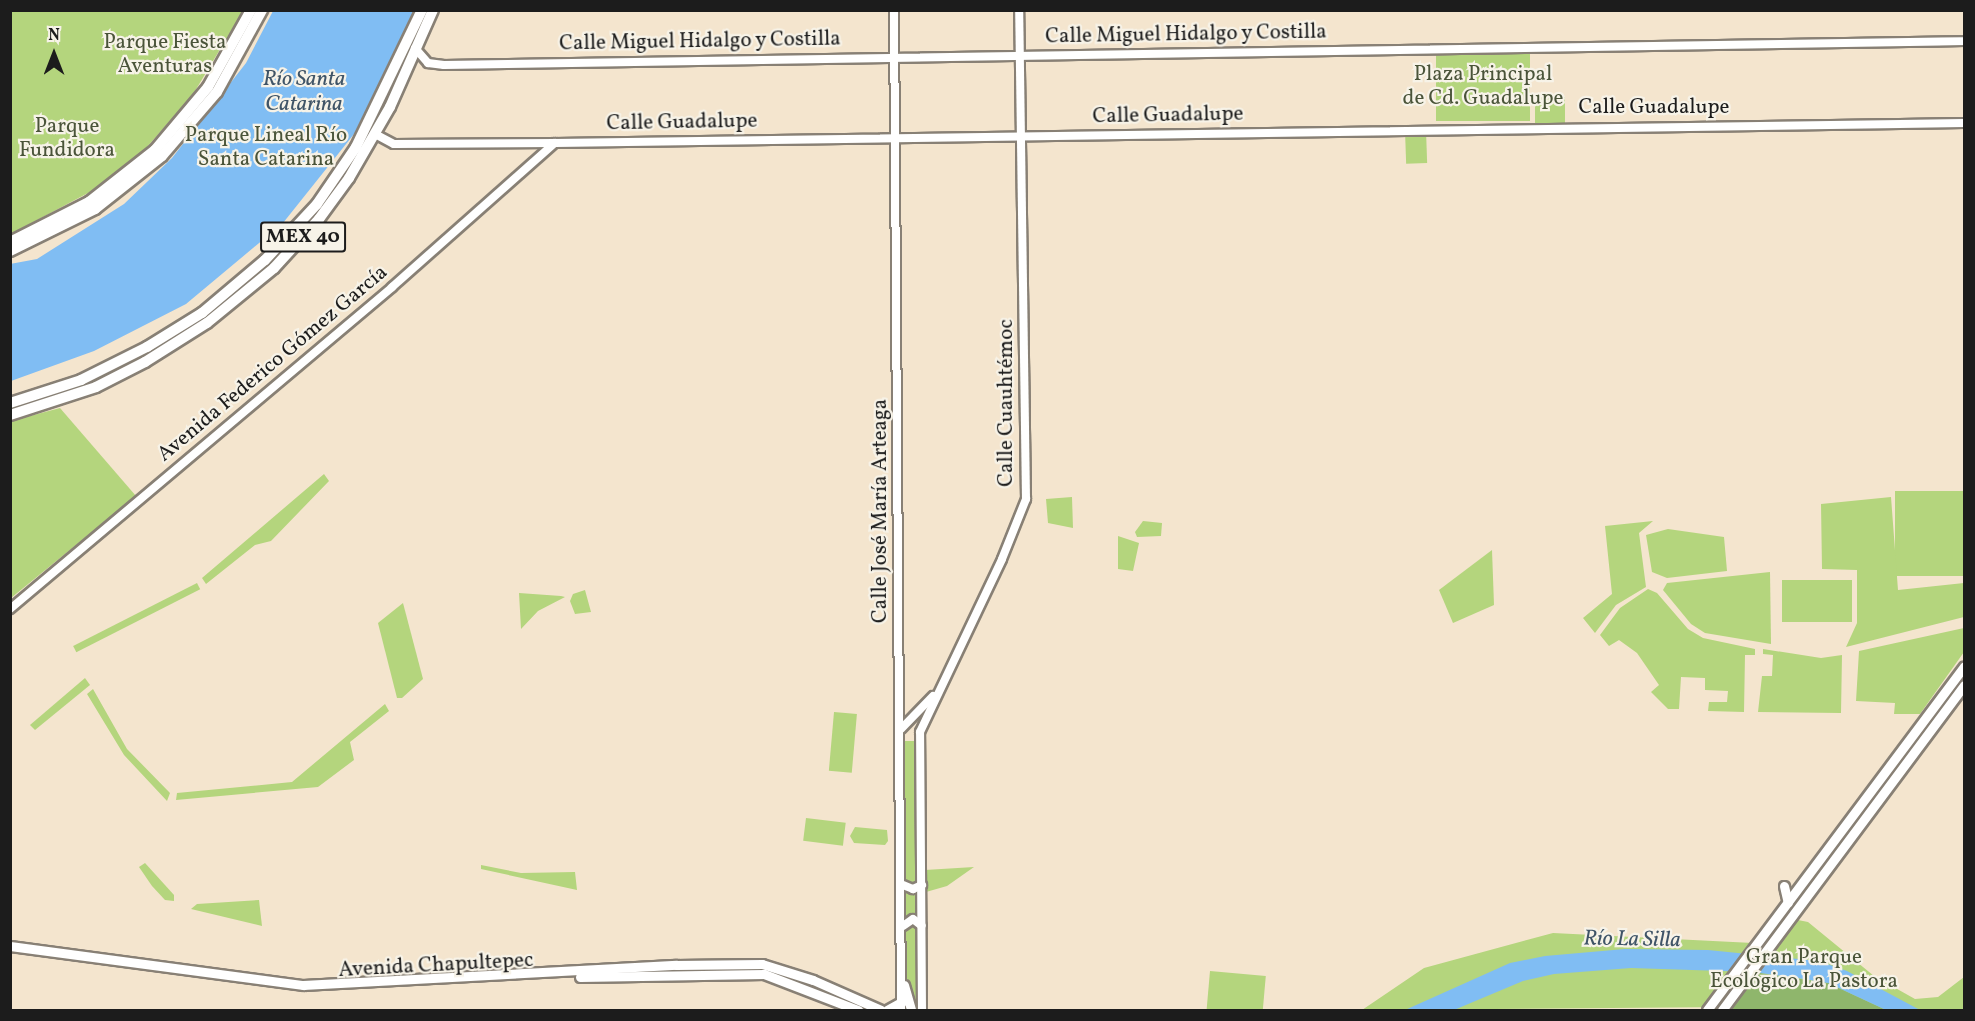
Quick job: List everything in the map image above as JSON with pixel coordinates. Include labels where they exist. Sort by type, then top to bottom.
[{"type":"highway","points":[[10,242],[89,202],[154,150],[208,87],[251,10]]},
{"type":"highway","points":[[10,251],[95,209],[162,156],[217,92],[262,10]]},
{"type":"highway","name":"MEX 40","points":[[10,403],[81,380],[117,363],[233,289],[306,218],[370,121],[422,10]]},
{"type":"highway","name":"MEX 40","points":[[10,415],[96,387],[187,336],[267,274],[320,219],[375,134],[433,10]]},
{"type":"highway","points":[[370,121],[396,91]]},
{"type":"highway","points":[[233,289],[267,274]]},
{"type":"highway","points":[[187,336],[223,297]]},
{"type":"main road","points":[[1722,1011],[1788,903],[1965,666]]},
{"type":"main road","points":[[1707,1011],[1720,992],[1771,932],[1811,890],[1965,685]]},
{"type":"main road","points":[[1784,886],[1788,903]]},
{"type":"main road","name":"Avenida Chapultepec","points":[[10,946],[303,985],[580,970],[768,965],[813,980],[881,1011]]},
{"type":"main road","name":"Avenida Chapultepec","points":[[10,952],[303,990],[702,973],[727,966],[791,982],[858,1011]]},
{"type":"main road","points":[[791,982],[813,980]]},
{"type":"main road","points":[[904,985],[911,1011]]},
{"type":"main road","points":[[887,1011],[902,1006]]},
{"type":"street","name":"Calle José María Arteaga","points":[[894,10],[903,727],[904,985],[902,1006]]},
{"type":"street","name":"Calle Cuauhtémoc","points":[[922,885],[920,738],[939,691],[1002,559],[1026,499],[1019,10]]},
{"type":"street","name":"Calle Miguel Hidalgo y Costilla","points":[[415,48],[428,63],[439,65],[1965,41]]},
{"type":"street","name":"Calle Guadalupe","points":[[375,134],[394,144],[555,143],[1021,137],[1500,127],[1965,123]]},
{"type":"street","name":"Avenida Federico Gómez García","points":[[10,609],[392,287],[555,143]]},
{"type":"street","points":[[920,738],[903,727],[939,691]]},
{"type":"street","points":[[903,885],[913,889],[922,885],[922,1011]]},
{"type":"street","points":[[903,926],[913,918],[922,926]]},
{"type":"green space","name":"Parque Fundidora","points":[[10,11],[243,11],[192,96],[139,156],[103,185],[11,234]]},
{"type":"green space","name":"Plaza Principal de Cd. Guadalupe","points":[[1436,51],[1530,51],[1530,121],[1436,121]]},
{"type":"green space","points":[[1535,97],[1565,97],[1565,124],[1535,124]]},
{"type":"green space","points":[[1426,130],[1427,163],[1406,164],[1405,131]]},
{"type":"green space","points":[[60,408],[136,496],[11,598],[11,421]]},
{"type":"green space","points":[[324,474],[329,481],[271,541],[255,545],[206,584],[202,578]]},
{"type":"green space","points":[[1895,491],[1964,491],[1964,576],[1895,576]]},
{"type":"green space","points":[[1072,497],[1073,528],[1048,523],[1046,499]]},
{"type":"green space","points":[[1891,497],[1898,590],[1964,583],[1964,617],[1846,647],[1857,623],[1857,570],[1822,569],[1821,504]]},
{"type":"green space","points":[[1143,521],[1162,523],[1161,536],[1137,537],[1135,532]]},
{"type":"green space","points":[[1653,521],[1639,533],[1646,587],[1616,605],[1595,633],[1583,618],[1612,594],[1605,526]]},
{"type":"green space","points":[[1668,529],[1724,537],[1727,571],[1667,578],[1652,572],[1646,535]]},
{"type":"green space","points":[[1118,536],[1139,543],[1133,571],[1118,569]]},
{"type":"green space","points":[[1492,550],[1494,605],[1453,623],[1439,590]]},
{"type":"green space","points":[[1770,572],[1771,644],[1705,633],[1691,624],[1663,590],[1667,583]]},
{"type":"green space","points":[[1782,580],[1852,580],[1852,622],[1782,622]]},
{"type":"green space","points":[[197,583],[200,589],[76,652],[73,646]]},
{"type":"green space","points":[[1648,589],[1657,593],[1688,629],[1703,638],[1755,649],[1755,655],[1745,655],[1744,712],[1708,711],[1709,702],[1727,702],[1728,691],[1705,690],[1705,678],[1681,677],[1679,709],[1668,709],[1651,692],[1659,685],[1637,653],[1619,640],[1609,646],[1600,635],[1620,608]]},
{"type":"green space","points":[[585,590],[591,612],[575,614],[570,601],[573,594]]},
{"type":"green space","points":[[519,593],[565,597],[538,611],[521,629]]},
{"type":"green space","points":[[403,603],[423,679],[402,698],[397,698],[378,623]]},
{"type":"green space","points":[[1964,628],[1964,652],[1920,714],[1894,714],[1895,703],[1856,701],[1859,651]]},
{"type":"green space","points":[[1763,649],[1821,658],[1842,655],[1841,713],[1758,712],[1762,676],[1772,676],[1773,655],[1763,654]]},
{"type":"green space","points":[[1964,667],[1964,680],[1908,751],[1906,747]]},
{"type":"green space","points":[[85,678],[90,685],[35,730],[30,725]]},
{"type":"green space","points":[[93,689],[127,749],[170,793],[167,801],[124,755],[87,694]]},
{"type":"green space","points":[[385,704],[389,711],[350,742],[354,760],[318,787],[176,800],[177,793],[292,782]]},
{"type":"green space","points":[[834,712],[857,714],[852,773],[829,771]]},
{"type":"green space","points":[[902,741],[917,741],[917,917],[902,917]]},
{"type":"green space","points":[[806,818],[846,823],[843,846],[803,841]]},
{"type":"green space","points":[[855,827],[887,830],[888,841],[885,845],[854,843],[850,836]]},
{"type":"green space","points":[[145,863],[174,895],[174,901],[165,900],[152,886],[139,867]]},
{"type":"green space","points":[[481,865],[521,873],[575,872],[577,890],[481,869]]},
{"type":"green space","points":[[974,867],[947,886],[926,892],[925,870]]},
{"type":"green space","points":[[259,900],[262,926],[191,909],[197,904]]},
{"type":"green space","name":"Gran Parque Ecológico La Pastora","points":[[1793,919],[1808,922],[1874,976],[1915,999],[1938,997],[1964,977],[1964,1010],[1726,1010],[1728,1007],[1362,1010],[1424,968],[1553,933],[1773,944]]},
{"type":"green space","points":[[909,922],[918,925],[918,1010],[913,1010],[906,973],[905,929]]},
{"type":"green space","points":[[1210,971],[1266,976],[1263,1010],[1207,1010]]},
{"type":"green space","points":[[1753,972],[1828,983],[1886,1010],[1729,1010]]},
{"type":"water","name":"Río Santa Catarina","points":[[273,11],[415,11],[358,129],[283,223],[186,304],[94,351],[11,381],[10,264],[37,259],[124,204],[172,158],[246,63]]},
{"type":"water","points":[[1625,949],[1708,950],[1819,961],[1847,971],[1920,1010],[1886,1010],[1828,983],[1797,978],[1753,972],[1631,968],[1554,974],[1523,981],[1454,1010],[1405,1010],[1510,963],[1545,956]]},
{"type":"park label","name":"Parque Fiesta Aventuras","points":[[165,55]]},
{"type":"park label","name":"Parque Lineal Río Santa Catarina","points":[[266,148]]},
{"type":"water label","name":"Río La Silla","points":[[1632,940]]}]
